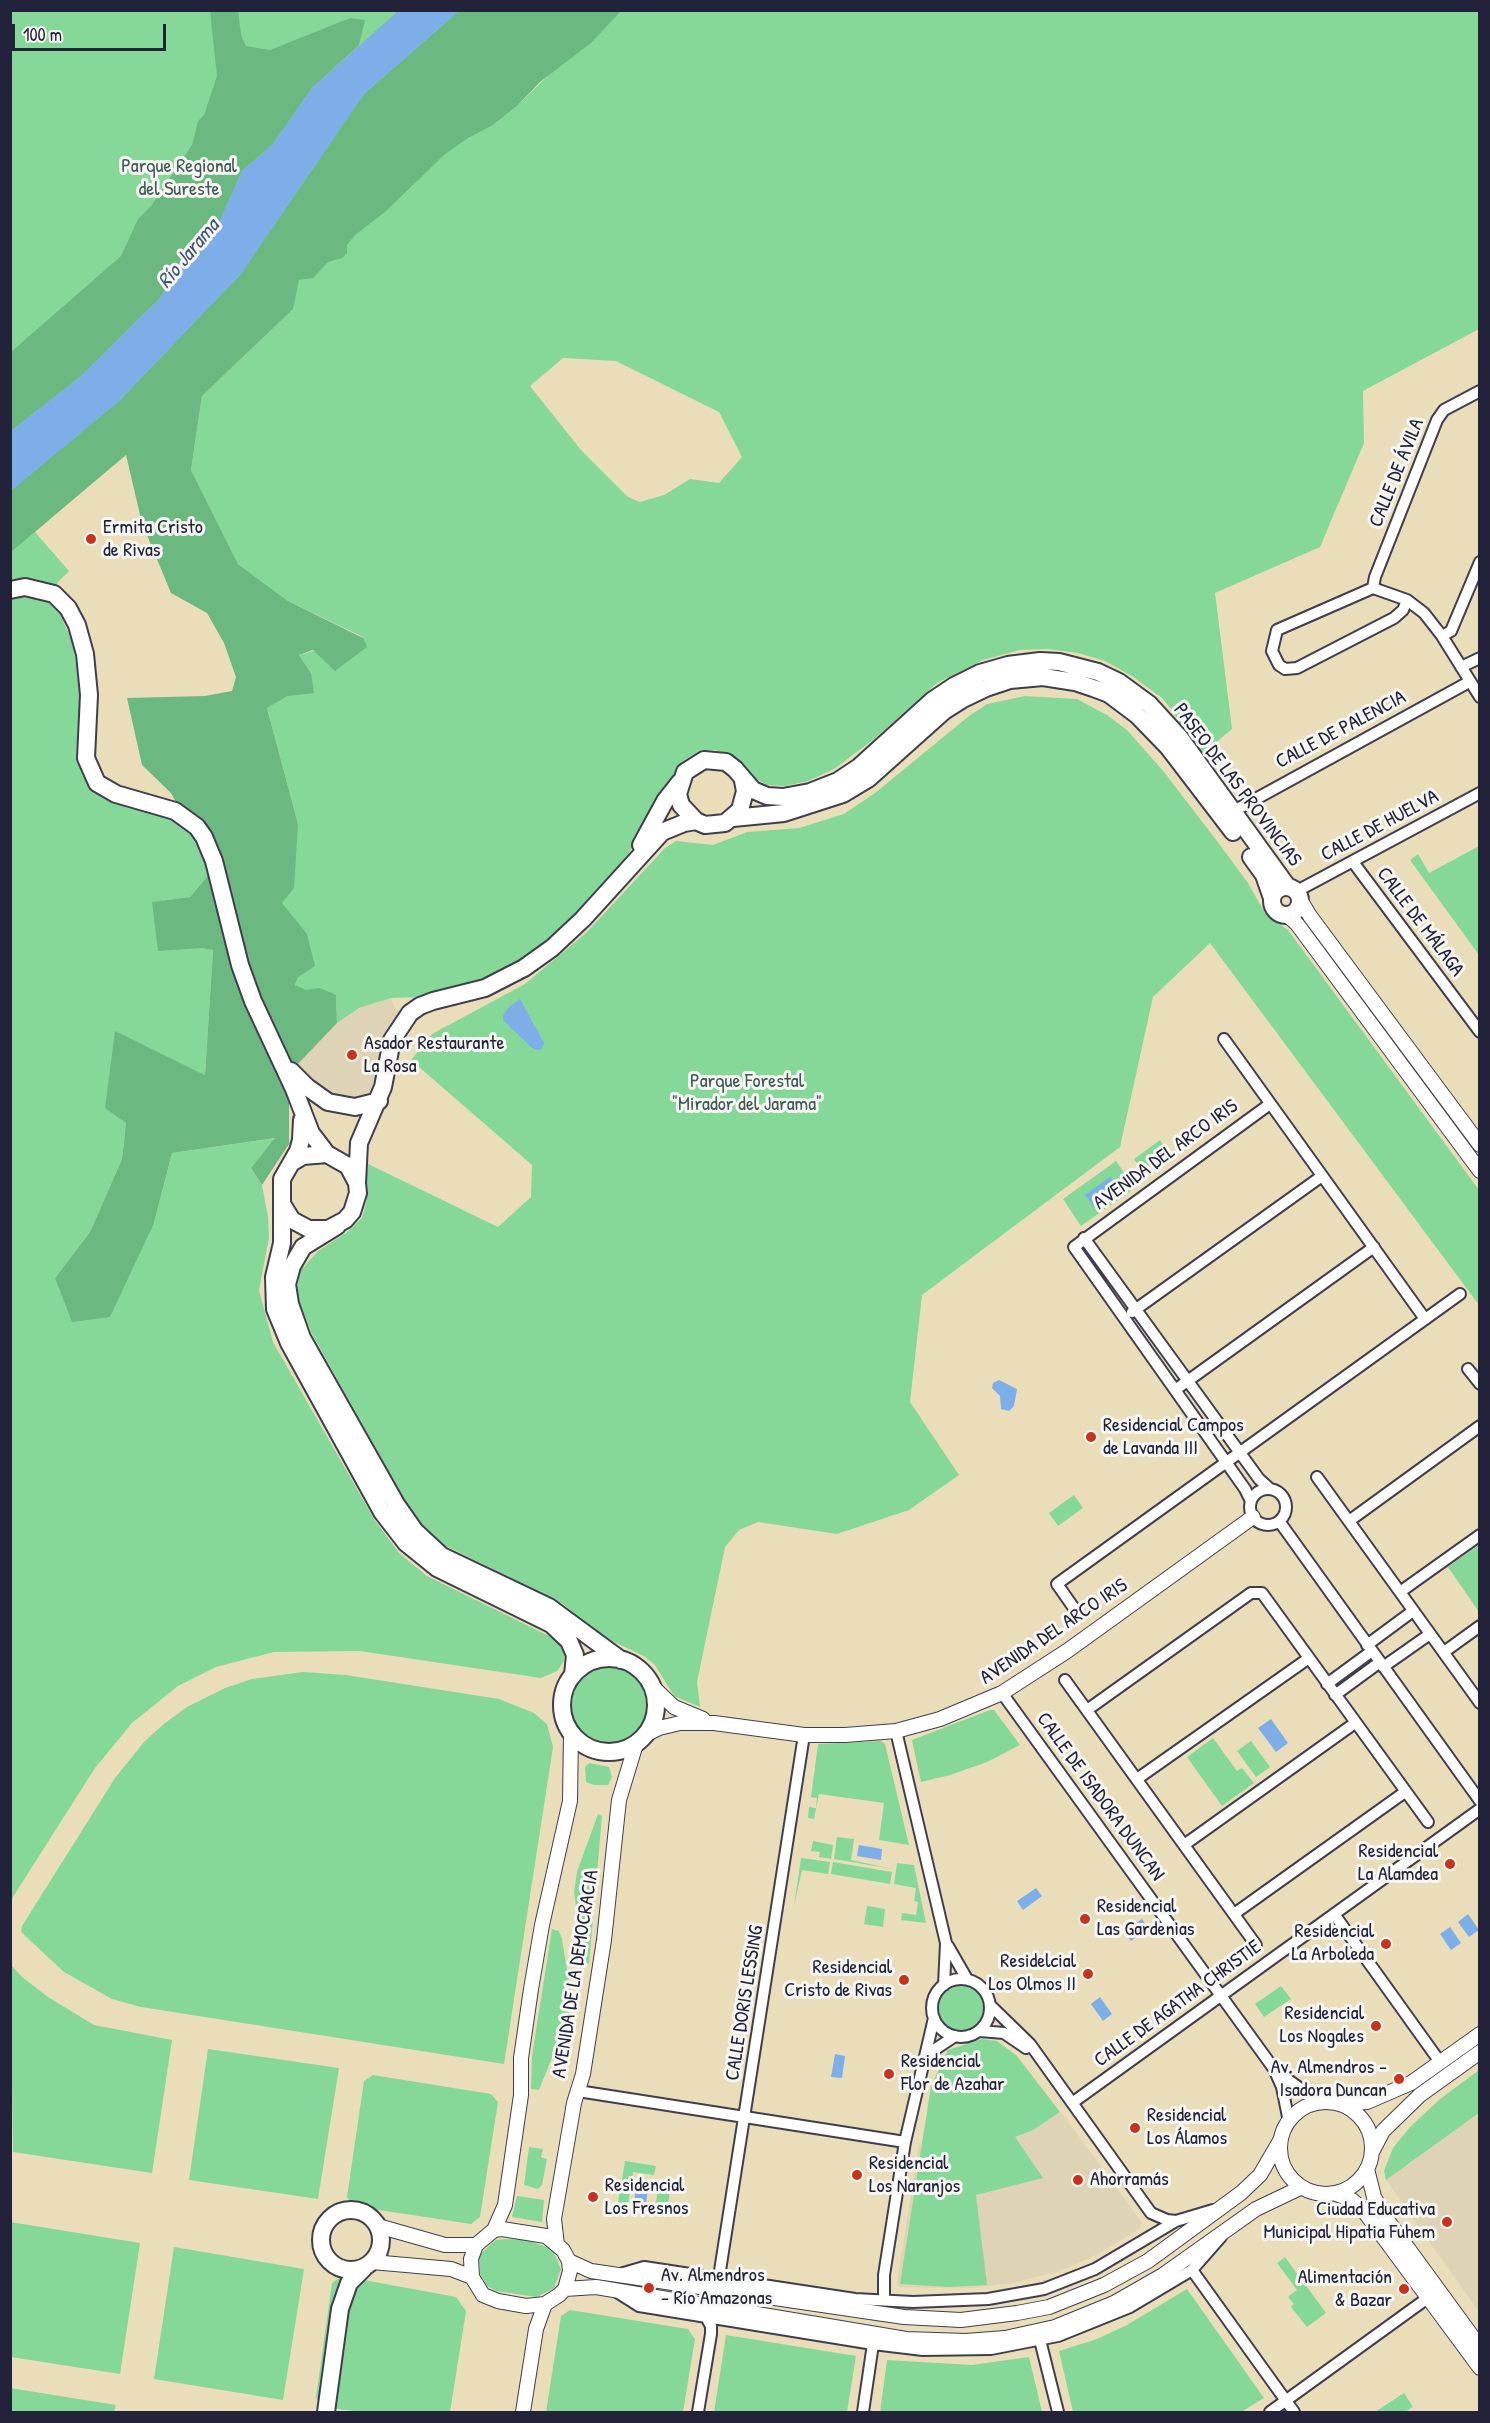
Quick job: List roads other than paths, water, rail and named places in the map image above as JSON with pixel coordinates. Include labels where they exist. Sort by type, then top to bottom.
[{"type":"main road","points":[[10,590],[36,588],[54,594],[68,608],[77,625],[85,654],[90,695],[86,759],[97,783],[116,794],[175,811],[197,827],[204,837],[218,874],[240,965],[260,1020],[277,1053],[311,1133],[330,1154],[348,1166],[357,1183]]},
{"type":"main road","name":"PASEO DE LAS PROVINCIAS","points":[[743,781],[753,790],[767,796],[783,797],[810,792],[838,781],[859,767],[933,700],[954,686],[980,673],[1008,665],[1040,661],[1059,662],[1098,672],[1119,682],[1149,704],[1180,738],[1232,812],[1295,893]]},
{"type":"main road","name":"PASEO DE LAS PROVINCIAS","points":[[733,818],[784,813],[814,806],[843,794],[868,779],[944,711],[986,688],[1028,678],[1075,682],[1109,694],[1124,704],[1168,747],[1264,875],[1272,898]]},
{"type":"main road","points":[[300,1104],[302,1140],[293,1162],[282,1179],[282,1204],[286,1260],[287,1284],[290,1304],[302,1338],[396,1504],[415,1531],[442,1556],[549,1607],[621,1660],[633,1665],[651,1685],[655,1712],[641,1740],[623,1750],[608,1753],[594,1750],[581,1743],[571,1733],[561,1706],[564,1692],[573,1675],[575,1655],[569,1641],[551,1624],[437,1568],[406,1543],[382,1512],[282,1326],[273,1293],[286,1260],[337,1226],[352,1212],[357,1193],[357,1151],[366,1124],[379,1101],[392,1040],[410,1013],[433,1001],[485,988],[524,968],[552,948],[583,919],[625,873],[662,832],[696,821],[715,825],[733,818],[744,801],[743,781],[735,769],[715,759],[693,765],[665,801],[625,873]]},
{"type":"main road","points":[[680,783],[681,805],[696,821]]},
{"type":"main road","points":[[1277,890],[1295,893],[1297,911],[1287,915],[1274,909],[1272,898],[1277,890]]},
{"type":"main road","points":[[277,1053],[307,1087],[328,1102],[355,1107],[379,1101]]},
{"type":"main road","points":[[293,1162],[315,1153],[330,1154],[347,1145],[366,1124]]},
{"type":"main road","points":[[282,1204],[292,1220],[309,1229],[318,1230],[337,1226]]},
{"type":"main road","points":[[573,1675],[595,1661],[621,1660]]},
{"type":"main road","points":[[326,2412],[340,2309],[349,2283],[368,2265],[381,2246],[378,2226],[364,2212],[345,2210],[335,2213],[322,2229],[320,2239],[337,2282],[340,2309]]},
{"type":"main road","points":[[327,2259],[344,2270],[368,2265]]},
{"type":"street","name":"CALLE DE ÁVILA","points":[[1373,588],[1375,577],[1437,420],[1444,410],[1479,391]]},
{"type":"street","points":[[1442,636],[1450,631],[1479,562]]},
{"type":"street","points":[[1407,600],[1403,610],[1394,618],[1297,668],[1285,669],[1279,665],[1272,651],[1274,634],[1277,630],[1373,588],[1407,600],[1424,613],[1442,636],[1479,697]]},
{"type":"street","points":[[1461,668],[1479,658]]},
{"type":"street","name":"CALLE DE PALENCIA","points":[[1232,812],[1468,682]]},
{"type":"street","name":"CALLE DE HUELVA","points":[[1295,893],[1479,793]]},
{"type":"street","name":"CALLE DE MÁLAGA","points":[[1353,862],[1479,1032]]},
{"type":"street","name":"PASEO DE LAS PROVINCIAS","points":[[1295,893],[1479,1145]]},
{"type":"street","points":[[1287,915],[1297,924],[1479,1171]]},
{"type":"street","name":"AVENIDA DEL ARCO IRIS","points":[[1224,1039],[1425,1319]]},
{"type":"street","name":"AVENIDA DEL ARCO IRIS","points":[[1084,1238],[1270,1104]]},
{"type":"street","points":[[1124,1318],[1322,1176]]},
{"type":"street","points":[[1251,1500],[1258,1491],[1276,1490],[1284,1499],[1285,1511],[1279,1521],[1268,1525],[1253,1517],[1251,1500],[1226,1462],[1074,1250],[1084,1238],[1259,1479],[1270,1489]]},
{"type":"street","points":[[1175,1390],[1374,1247]]},
{"type":"street","name":"AVENIDA DEL ARCO IRIS","points":[[1076,1611],[1057,1584],[1460,1294]]},
{"type":"street","points":[[1468,1369],[1479,1384]]},
{"type":"street","points":[[1349,1521],[1479,1426]]},
{"type":"street","points":[[1317,1477],[1479,1703]]},
{"type":"street","name":"AVENIDA DEL ARCO IRIS","points":[[641,1740],[659,1728],[680,1723],[714,1723],[804,1735],[896,1731],[940,1719],[1002,1693],[1067,1651],[1253,1517]]},
{"type":"street","points":[[1279,1521],[1479,1801]]},
{"type":"street","points":[[1400,1592],[1479,1535]]},
{"type":"street","points":[[1087,1710],[1251,1593],[1263,1593],[1428,1822]]},
{"type":"street","points":[[1327,1684],[1413,1611]]},
{"type":"street","points":[[1443,1652],[1479,1626]]},
{"type":"street","points":[[1335,1695],[1430,1634]]},
{"type":"street","points":[[1137,1779],[1309,1658]]},
{"type":"street","points":[[1065,1680],[1256,1945]]},
{"type":"street","name":"AVENIDA DEL ARCO IRIS","points":[[651,1685],[674,1707],[714,1723]]},
{"type":"street","name":"CALLE DE ISADORA DUNCAN","points":[[1002,1693],[1274,2069],[1282,2087],[1288,2122]]},
{"type":"street","points":[[1184,1845],[1355,1723]]},
{"type":"street","points":[[896,1731],[946,1943],[944,1985]]},
{"type":"street","name":"AVENIDA DE LA DEMOCRACIA","points":[[494,2230],[505,2205],[521,2095],[521,2058],[531,1989],[542,1925],[570,1800],[571,1733]]},
{"type":"street","name":"CALLE DORIS LESSING","points":[[719,2277],[804,1735]]},
{"type":"street","name":"AVENIDA DE LA DEMOCRACIA","points":[[557,2245],[554,2219],[583,2074],[604,1940],[619,1800],[641,1740]]},
{"type":"street","points":[[1234,1914],[1405,1792]]},
{"type":"street","name":"CALLE DE AGATHA CHRISTIE","points":[[1072,2103],[1479,1809]]},
{"type":"street","points":[[1334,1914],[1440,2062]]},
{"type":"street","points":[[946,1943],[967,1979]]},
{"type":"street","points":[[884,2300],[884,2275],[905,2142],[934,2018],[933,2000],[944,1985],[955,1980],[967,1979],[979,1984],[987,1994],[990,2006],[988,2019],[980,2031]]},
{"type":"street","points":[[990,2006],[1030,2044],[1151,2213],[1153,2220],[1150,2236]]},
{"type":"street","points":[[934,2018],[942,2030],[955,2036],[964,2037],[980,2031],[1004,2034],[1035,2054]]},
{"type":"street","points":[[1302,2187],[1256,2210],[1163,2275],[1114,2303],[1055,2327],[984,2340],[906,2339],[799,2323],[596,2287],[565,2289],[545,2304],[526,2306],[498,2301],[483,2295],[472,2277],[471,2259],[476,2244],[494,2230],[512,2229],[546,2236],[557,2245],[569,2261],[591,2271],[928,2320],[991,2317],[1049,2307],[1125,2275],[1225,2206],[1260,2175],[1288,2122],[1302,2109],[1333,2103],[1367,2102],[1388,2095],[1411,2084],[1479,2034]]},
{"type":"street","points":[[922,2064],[937,2048],[955,2036]]},
{"type":"street","points":[[1479,2052],[1419,2095],[1383,2131],[1372,2152],[1368,2169],[1374,2197],[1389,2221],[1479,2346]]},
{"type":"street","name":"CALLE DE ISADORA DUNCAN","points":[[1274,2069],[1305,2092],[1333,2103]]},
{"type":"street","points":[[578,2091],[905,2142]]},
{"type":"street","points":[[1333,2103],[1354,2111],[1364,2122],[1371,2136],[1372,2152]]},
{"type":"street","points":[[1281,2139],[1280,2153],[1284,2166],[1302,2187],[1318,2194],[1336,2194],[1352,2200],[1364,2211],[1479,2368]]},
{"type":"street","points":[[1336,2194],[1352,2187],[1368,2169]]},
{"type":"street","points":[[620,2274],[644,2266],[827,2295],[884,2300],[956,2301],[997,2298],[1044,2289],[1116,2259],[1176,2221],[1225,2206]]},
{"type":"street","points":[[1151,2213],[1176,2221]]},
{"type":"street","points":[[378,2226],[445,2245],[476,2244]]},
{"type":"street","points":[[616,2292],[639,2306],[873,2344],[956,2352],[999,2348],[1040,2340],[1090,2325],[1130,2307],[1192,2270],[1226,2231]]},
{"type":"street","points":[[565,2289],[570,2271],[569,2261]]},
{"type":"street","points":[[368,2265],[451,2270],[472,2277]]},
{"type":"street","points":[[1192,2270],[1294,2412]]},
{"type":"street","points":[[810,2302],[827,2295]]},
{"type":"street","points":[[1270,2412],[1429,2297]]},
{"type":"street","points":[[523,2412],[536,2329],[545,2304]]},
{"type":"street","points":[[698,2412],[711,2334],[711,2326],[706,2317]]},
{"type":"street","points":[[799,2323],[814,2335]]},
{"type":"street","points":[[923,2350],[936,2340]]},
{"type":"street","points":[[984,2340],[999,2348]]},
{"type":"street","points":[[1040,2340],[1058,2412]]},
{"type":"street","points":[[863,2412],[873,2344]]},
{"type":"water","points":[[398,11],[459,11],[364,94],[240,275],[119,401],[11,491],[11,431],[81,376],[157,301],[221,218],[242,171],[272,145],[312,88]]},
{"type":"water","points":[[520,999],[544,1043],[542,1049],[537,1050],[531,1047],[503,1020],[503,1015],[510,1006]]},
{"type":"water","points":[[1110,1177],[1119,1189],[1094,1207],[1085,1195]]},
{"type":"water","points":[[999,1380],[1017,1389],[1014,1406],[1009,1411],[1001,1409],[1000,1396],[992,1388],[993,1383]]},
{"type":"water","points":[[1271,1719],[1288,1743],[1276,1752],[1258,1728]]},
{"type":"water","points":[[859,1845],[882,1849],[881,1860],[857,1856]]},
{"type":"water","points":[[1036,1888],[1042,1896],[1023,1910],[1017,1901]]},
{"type":"water","points":[[1468,1914],[1479,1930],[1469,1937],[1458,1922]]},
{"type":"water","points":[[1142,1919],[1148,1928],[1131,1941],[1124,1932]]},
{"type":"water","points":[[1450,1927],[1461,1943],[1451,1950],[1440,1934]]},
{"type":"water","points":[[1100,1997],[1112,2014],[1103,2021],[1091,2004]]},
{"type":"water","points":[[835,2054],[845,2056],[842,2078],[831,2077]]},
{"type":"water","points":[[637,2178],[649,2180],[646,2203],[634,2202]]},
{"type":"place","name":"Ermita Cristo de Rivas","points":[[91,539]]},
{"type":"place","name":"Asador Restaurante La Rosa","points":[[352,1055]]},
{"type":"place","name":"Residencial Campos de Lavanda III","points":[[1091,1437]]},
{"type":"place","name":"Residencial La Alamdea","points":[[1450,1864]]},
{"type":"place","name":"Residencial Las Gardenias","points":[[1085,1919]]},
{"type":"place","name":"Residencial La Arboleda","points":[[1386,1944]]},
{"type":"place","name":"Residelcial Los Olmos II","points":[[1088,1974]]},
{"type":"place","name":"Residencial Cristo de Rivas","points":[[904,1980]]},
{"type":"place","name":"Residencial Los Nogales","points":[[1376,2026]]},
{"type":"place","name":"Residencial Flor de Azahar","points":[[889,2074]]},
{"type":"place","name":"Av. Almendros - Isadora Duncan","points":[[1399,2079]]},
{"type":"place","name":"Residencial Los Álamos","points":[[1135,2128]]},
{"type":"place","name":"Residencial Los Naranjos","points":[[857,2175]]},
{"type":"place","name":"Ahorramás","points":[[1078,2180]]},
{"type":"place","name":"Residencial Los Fresnos","points":[[593,2197]]},
{"type":"place","name":"Ciudad Educativa Municipal Hipatia Fuhem","points":[[1447,2222]]},
{"type":"place","name":"Av. Almendros - Río Amazonas","points":[[649,2288]]},
{"type":"place","name":"Alimentación & Bazar","points":[[1404,2289]]},
{"type":"park label","name":"Parque Regional del Sureste","points":[[179,178]]},
{"type":"park label","name":"Parque Forestal \"Mirador del Jarama\"","points":[[747,1094]]},
{"type":"water label","name":"Río Jarama","points":[[189,254]]}]
